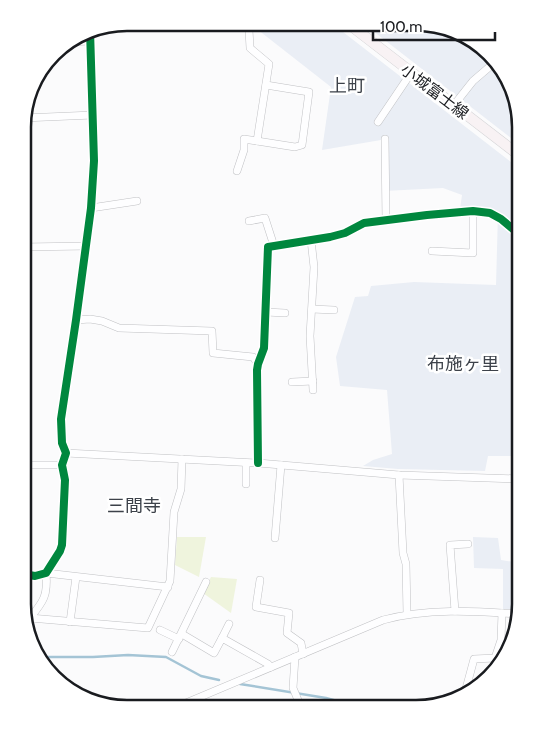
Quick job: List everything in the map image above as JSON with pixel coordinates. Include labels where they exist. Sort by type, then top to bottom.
[{"type":"main road","name":"小城富士線","points":[[358,31],[512,150]]},
{"type":"street","points":[[249,31],[250,48],[269,64],[257,141]]},
{"type":"street","points":[[32,616],[41,604],[47,589],[46,573],[62,545],[65,480],[62,465],[66,453],[62,443],[61,419],[87,246],[94,161],[90,41],[86,41]]},
{"type":"street","points":[[454,105],[473,81],[490,66]]},
{"type":"street","points":[[378,122],[412,73]]},
{"type":"street","points":[[237,171],[244,150],[244,139],[295,147],[302,145],[310,92],[266,85]]},
{"type":"street","points":[[32,117],[93,114]]},
{"type":"street","points":[[385,138],[386,221]]},
{"type":"street","points":[[91,208],[137,201]]},
{"type":"street","points":[[432,251],[473,253],[473,211]]},
{"type":"street","points":[[258,463],[258,364],[264,348],[268,247],[330,238],[364,223],[473,211],[490,213],[512,228]]},
{"type":"street","points":[[249,221],[265,218],[274,246]]},
{"type":"street","points":[[310,240],[314,267],[310,336],[313,390]]},
{"type":"street","points":[[31,247],[87,246]]},
{"type":"street","points":[[312,309],[334,310]]},
{"type":"street","points":[[266,312],[285,313]]},
{"type":"street","points":[[76,320],[90,319],[102,321],[119,328],[212,331],[213,353],[253,357],[258,364]]},
{"type":"street","points":[[292,382],[313,382]]},
{"type":"street","points":[[66,453],[258,463],[400,475],[512,478]]},
{"type":"street","points":[[32,618],[148,628],[168,587],[173,555],[174,512],[181,489],[182,459]]},
{"type":"street","points":[[246,463],[246,484]]},
{"type":"street","points":[[31,465],[62,465]]},
{"type":"street","points":[[275,538],[281,465]]},
{"type":"street","points":[[400,475],[403,553],[406,564],[407,614]]},
{"type":"street","points":[[455,611],[450,545],[468,544]]},
{"type":"street","points":[[31,575],[46,573],[168,587]]},
{"type":"street","points":[[70,622],[76,577]]},
{"type":"street","points":[[260,580],[256,607],[289,613],[287,634],[301,643],[303,654]]},
{"type":"street","points":[[172,652],[206,582]]},
{"type":"street","points":[[197,700],[383,620],[407,614],[455,611],[511,614]]},
{"type":"street","points":[[467,685],[474,658],[495,658],[501,640],[502,613]]},
{"type":"street","points":[[160,630],[214,653],[230,624]]},
{"type":"street","points":[[222,638],[271,667]]},
{"type":"street","points":[[294,657],[293,688],[298,700]]},
{"type":"shaded area","points":[[259,31],[342,31],[512,163],[512,456],[488,456],[485,471],[398,469],[363,466],[373,460],[392,454],[387,390],[340,386],[336,357],[355,297],[368,296],[371,286],[414,282],[496,285],[498,213],[483,207],[460,209],[462,195],[443,188],[384,191],[381,140],[322,150],[331,87]]},
{"type":"shaded area","points":[[373,31],[428,32],[458,41],[469,47],[488,64],[502,85],[510,109],[512,139]]},
{"type":"shaded area","points":[[473,537],[498,538],[501,560],[512,562],[512,609],[503,609],[503,569],[474,568]]},
{"type":"green space","points":[[177,537],[206,537],[199,577],[175,565]]},
{"type":"green space","points":[[211,577],[237,579],[231,613],[203,593]]},
{"type":"waterway","points":[[47,657],[128,655],[166,657],[201,676],[219,680]]},
{"type":"waterway","points":[[240,684],[333,700]]},
{"type":"cycle path","points":[[31,575],[46,573],[62,545],[65,480],[62,465],[66,453],[62,443],[61,419],[91,208],[94,161],[90,39]]},
{"type":"cycle path","points":[[258,463],[257,370],[264,348],[268,247],[330,237],[345,233],[364,223],[473,211],[490,213],[512,228]]},
{"type":"district","name":"上町","points":[[347,86]]},
{"type":"district","name":"布施ヶ里","points":[[463,364]]},
{"type":"district","name":"三間寺","points":[[134,506]]}]
